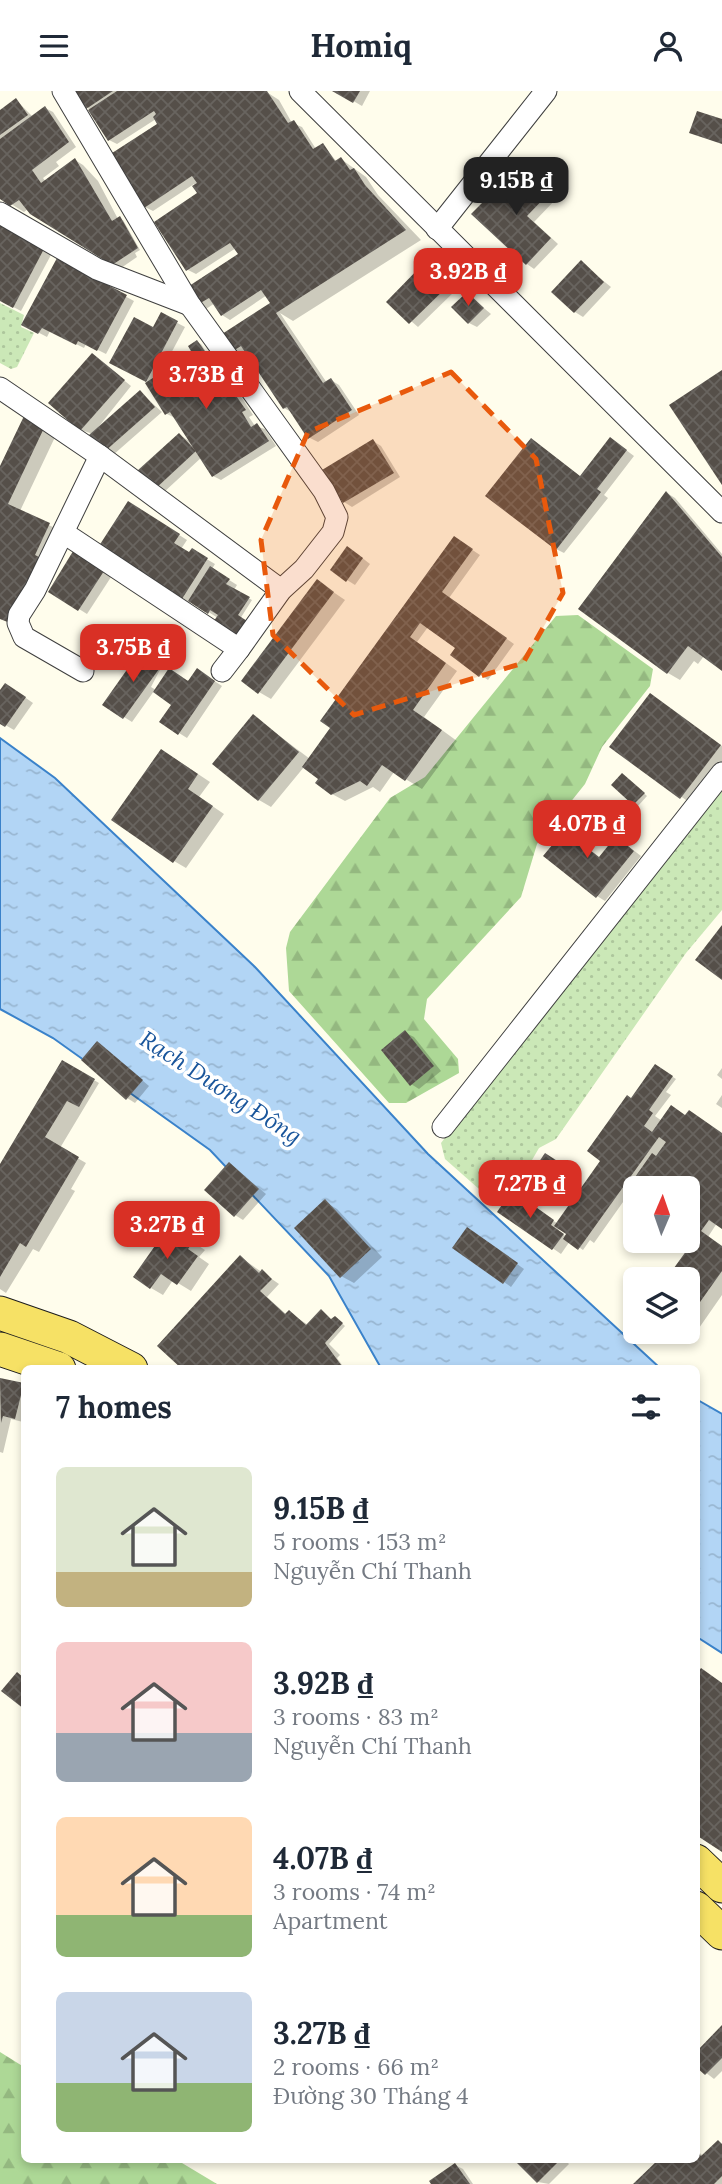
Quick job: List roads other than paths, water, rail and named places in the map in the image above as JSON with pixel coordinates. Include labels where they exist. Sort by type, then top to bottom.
[{"type":"main road","points":[[0,1313],[69,1336],[123,1365]]},
{"type":"main road","points":[[0,1349],[47,1365]]},
{"type":"main road","points":[[700,1865],[722,1886]]},
{"type":"main road","points":[[700,1912],[722,1933]]},
{"type":"street","points":[[63,91],[190,305],[334,507],[337,517],[333,532],[304,569],[281,590],[222,671]]},
{"type":"street","points":[[300,91],[722,512]]},
{"type":"street","points":[[436,229],[546,91]]},
{"type":"street","points":[[0,213],[97,269],[190,305]]},
{"type":"street","points":[[0,388],[100,456],[281,590]]},
{"type":"street","points":[[83,671],[24,637],[18,623],[19,615],[64,533],[100,456]]},
{"type":"street","points":[[64,533],[239,649]]},
{"type":"street","points":[[443,1127],[722,773]]},
{"type":"water","name":"Rạch Dương Đông","points":[[0,738],[55,778],[255,967],[428,1154],[623,1334],[623,1344],[634,1344],[657,1365],[379,1365],[329,1276],[210,1150],[53,1038],[0,1009]]},
{"type":"water","points":[[700,1401],[722,1414],[722,1653],[700,1639]]}]
